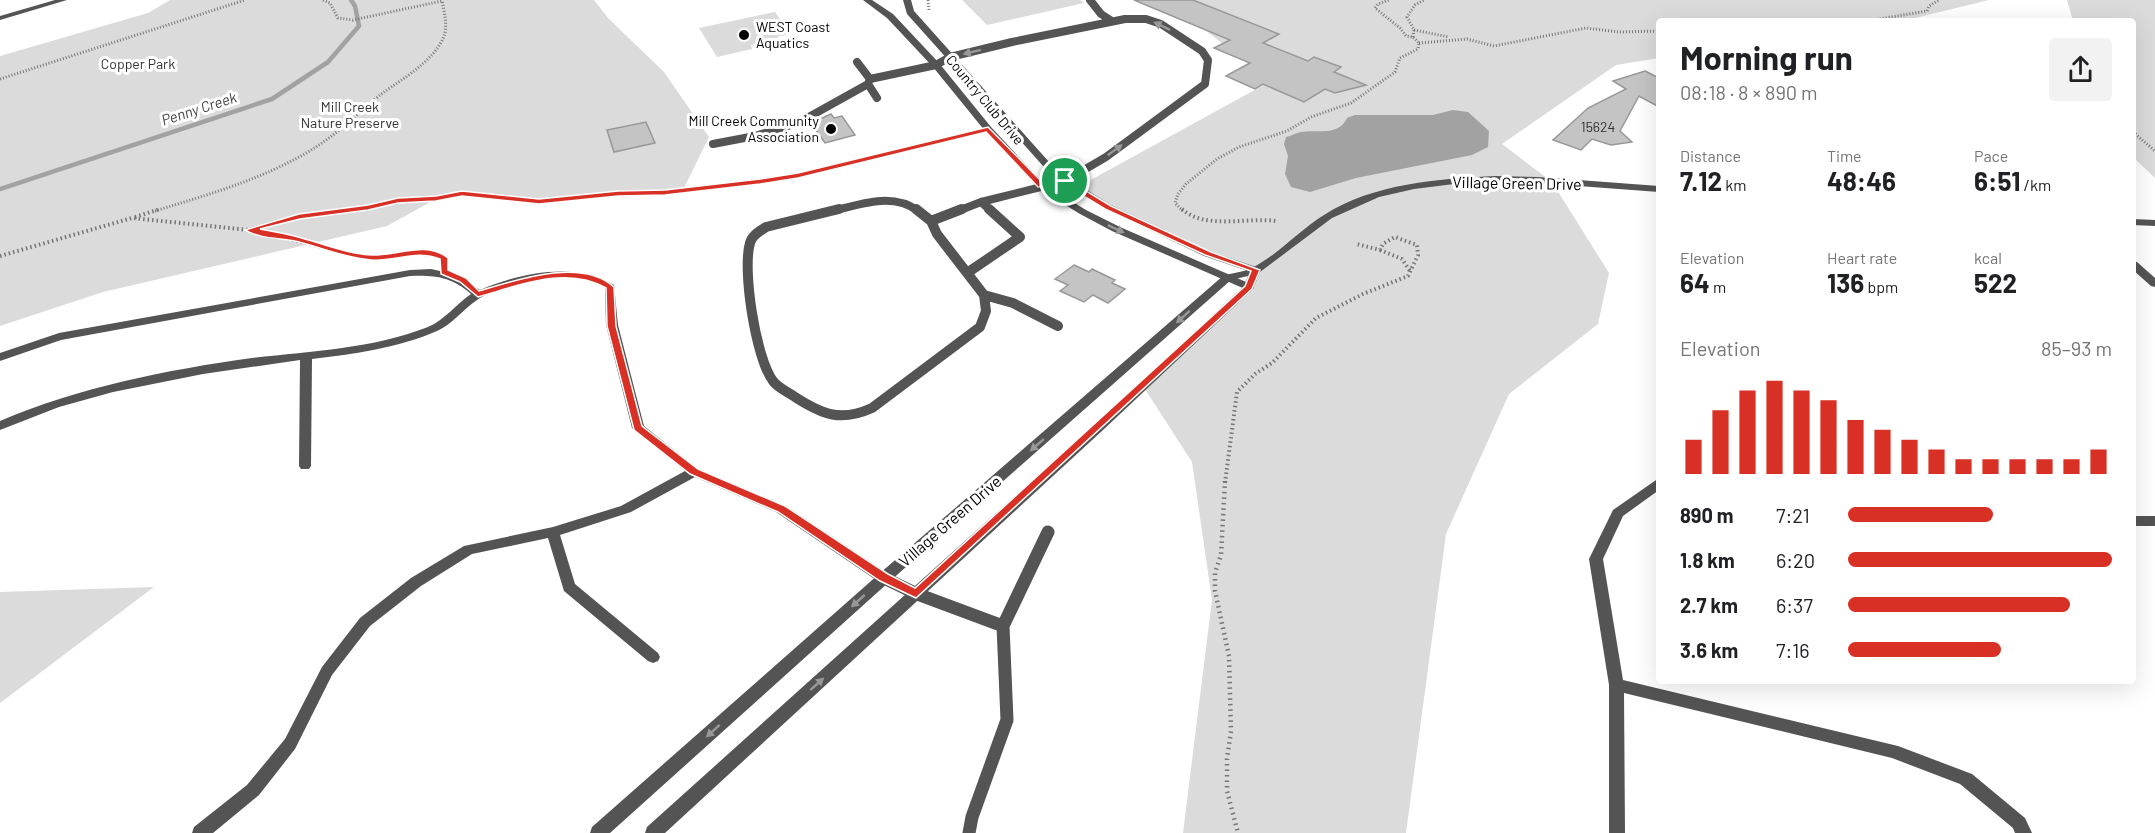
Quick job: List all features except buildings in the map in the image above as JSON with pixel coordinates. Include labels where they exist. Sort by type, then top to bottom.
[{"type":"street","points":[[0,18],[63,0]]},
{"type":"street","name":"Country Club Drive","points":[[867,0],[890,16],[936,65],[988,129],[1041,186],[1116,229],[1249,287]]},
{"type":"street","name":"Country Club Drive","points":[[907,0],[910,12],[1055,174],[1108,207],[1208,254],[1255,270]]},
{"type":"street","name":"Village Green Drive","points":[[598,833],[884,578],[1227,278],[1255,270],[1338,210],[1399,188],[1460,180],[1552,182],[1656,189]]},
{"type":"street","points":[[2136,222],[2155,223]]},
{"type":"street","points":[[2136,267],[2155,284]]},
{"type":"street","name":"Village Green Drive","points":[[653,833],[1249,287],[1255,270]]},
{"type":"street","points":[[0,357],[59,337],[410,273],[444,272],[463,280],[478,294]]},
{"type":"street","points":[[0,426],[37,409],[132,384],[232,365],[306,358],[382,344],[434,328],[478,294],[529,279],[565,275],[595,278],[610,287],[612,326],[638,428],[694,472],[782,509],[884,578]]},
{"type":"street","points":[[305,466],[306,358]]},
{"type":"street","points":[[200,833],[254,790],[290,744],[327,671],[365,622],[416,582],[469,550],[553,532],[626,509],[694,472]]},
{"type":"street","points":[[1617,833],[1616,685],[1596,560],[1618,513],[1656,485]]},
{"type":"street","points":[[2136,521],[2155,521]]},
{"type":"street","points":[[553,532],[569,588],[653,657]]},
{"type":"street","points":[[1616,685],[1893,751],[1966,779],[2019,823],[2024,833]]},
{"type":"lane","points":[[1090,0],[1101,14],[1112,21]]},
{"type":"lane","points":[[713,144],[741,140],[786,126],[822,111],[869,81],[936,65],[950,57],[1112,21],[1146,19],[1161,24],[1202,51],[1208,60],[1205,84],[1106,157],[1065,181],[981,202],[931,221]]},
{"type":"lane","points":[[857,62],[877,98]]},
{"type":"lane","points":[[878,200],[909,204],[931,221],[937,234],[967,273],[984,295],[986,311],[980,327],[872,408],[857,415],[837,416],[817,411],[774,383],[765,368],[748,294],[750,242],[756,233],[766,227],[878,200]]},
{"type":"lane","points":[[967,273],[1020,237],[981,202]]},
{"type":"lane","points":[[984,295],[999,296],[1016,302],[1058,326]]},
{"type":"lane","points":[[969,833],[972,817],[1007,720],[1003,626],[1048,532]]},
{"type":"lane","points":[[884,578],[916,594],[1003,626]]},
{"type":"path","points":[[0,79],[245,0]]},
{"type":"path","points":[[0,256],[132,218],[248,180],[303,154],[341,130],[359,112],[402,79],[439,46],[446,28],[442,1],[353,20],[338,18],[330,3],[323,0]]},
{"type":"path","points":[[1389,0],[1378,4],[1375,9],[1400,28],[1406,36],[1419,43],[1454,39]]},
{"type":"path","points":[[1413,38],[1414,30],[1407,17],[1415,5],[1424,0]]},
{"type":"path","points":[[1886,18],[1927,11],[1929,6],[1939,0]]},
{"type":"path","points":[[1414,30],[1454,39],[1484,41],[1494,46],[1586,28],[1619,32],[1656,31]]},
{"type":"path","points":[[1276,220],[1245,218],[1201,220],[1181,212],[1175,203],[1178,194],[1186,184],[1217,159],[1239,147],[1287,131],[1311,117],[1352,103],[1365,95],[1395,72],[1400,58],[1418,49],[1419,43]]},
{"type":"path","points":[[249,230],[299,216],[462,194],[539,201],[665,192],[760,181],[798,175],[988,129]]},
{"type":"path","points":[[2136,135],[2155,151]]},
{"type":"path","points":[[132,218],[154,218],[177,224],[200,224],[217,228],[249,230],[373,258],[416,252],[432,253],[444,258],[444,272]]},
{"type":"path","points":[[1238,833],[1227,791],[1227,759],[1231,731],[1229,656],[1215,591],[1215,573],[1221,555],[1226,465],[1237,392],[1255,374],[1272,363],[1316,318],[1356,297],[1408,276],[1418,255],[1417,245],[1395,237],[1383,244],[1380,250]]},
{"type":"path","points":[[1357,244],[1402,259],[1410,272]]},
{"type":"green space","name":"Mill Creek Nature Preserve","points":[[170,0],[594,0],[608,18],[664,72],[709,137],[683,190],[539,201],[480,194],[462,194],[436,199],[387,226],[103,292],[0,326],[0,56],[148,13]]},
{"type":"green space","points":[[962,0],[1080,0],[1084,3],[987,25]]},
{"type":"green space","points":[[1166,0],[1989,0],[1915,18],[1656,18],[1656,58],[1616,65],[1502,144],[1552,182],[1609,273],[1598,324],[1509,394],[1446,534],[1406,833],[1183,833],[1212,600],[1192,462],[1143,386],[1233,300],[1255,270],[1208,254],[1076,188],[1271,81]]},
{"type":"green space","points":[[2067,0],[2155,0],[2155,178],[2136,160],[2136,18],[2072,18]]},
{"type":"green space","name":"WEST Coast Aquatics","points":[[775,12],[790,34],[777,37],[781,43],[765,46],[763,43],[751,45],[752,49],[717,57],[699,28]]},
{"type":"green space","points":[[154,587],[0,703],[0,592]]},
{"type":"shaded area","points":[[1453,110],[1468,112],[1489,131],[1488,147],[1472,155],[1356,178],[1310,192],[1291,187],[1285,174],[1288,156],[1284,144],[1286,137],[1301,132],[1333,130],[1343,124],[1347,118],[1355,115],[1433,115]]},
{"type":"waterway","name":"Penny Creek","points":[[0,189],[272,99],[328,62],[359,26],[355,6],[351,0]]},
{"type":"place","name":"WEST Coast Aquatics","points":[[744,35]]},
{"type":"place","name":"Mill Creek Community Association","points":[[831,129]]},
{"type":"route","points":[[988,129],[1041,186],[1065,181],[1108,207],[1208,254],[1255,270],[1249,287],[916,594],[884,578],[782,509],[694,472],[638,428],[622,374],[612,326],[610,287],[595,278],[565,275],[529,279],[478,294],[463,280],[444,272],[444,258],[432,253],[416,252],[373,258],[339,252],[284,236],[249,230],[299,216],[462,194],[539,201],[665,192],[760,181],[798,175],[988,129]]},
{"type":"park label","name":"Copper Park","points":[[138,64]]}]
